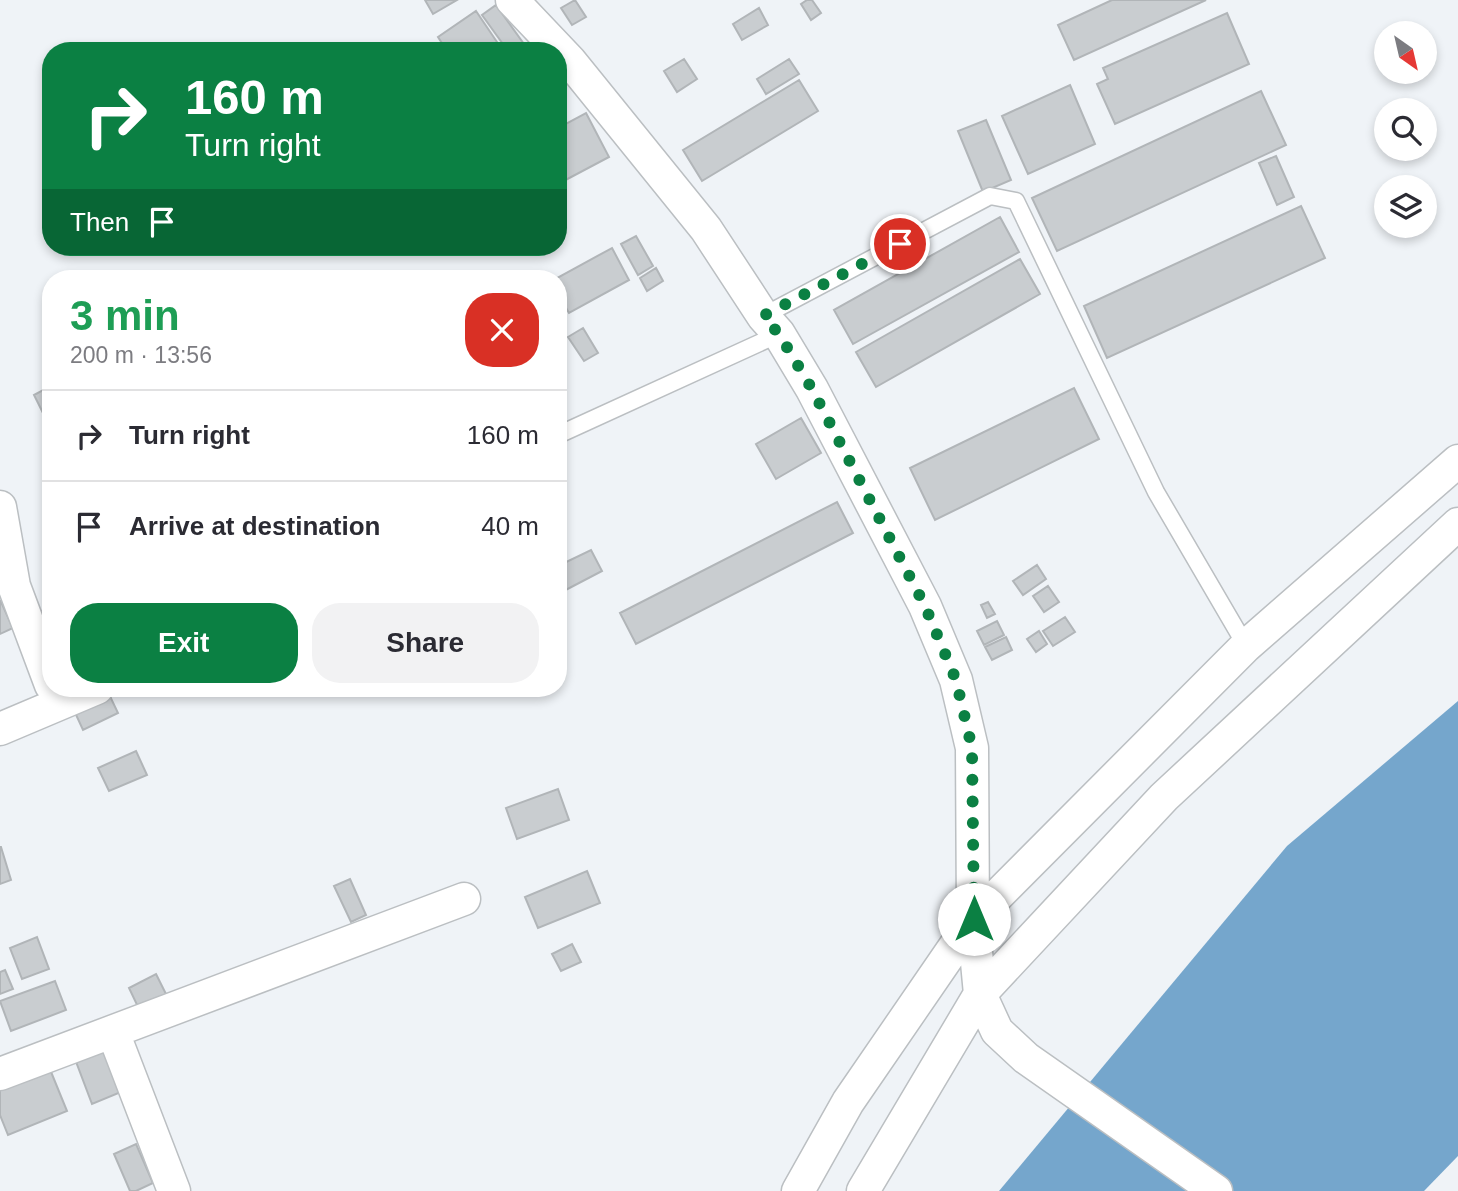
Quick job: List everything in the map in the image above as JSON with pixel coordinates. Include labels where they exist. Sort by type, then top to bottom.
[{"type":"street","points":[[512,0],[552,42]]},
{"type":"street","points":[[567,58],[706,229],[771,325],[812,389],[925,606],[956,680],[972,748],[974,919],[981,994],[997,1031],[1026,1058],[1216,1191]]},
{"type":"street","points":[[798,1191],[848,1102],[974,919],[1247,646],[1458,461]]},
{"type":"street","points":[[0,507],[14,586],[42,663]]},
{"type":"street","points":[[863,1191],[981,994],[1164,797],[1458,524]]},
{"type":"street","points":[[0,729],[47,697]]},
{"type":"street","points":[[0,1074],[464,899]]},
{"type":"street","points":[[113,1032],[174,1191]]},
{"type":"lane","points":[[567,430],[771,325],[990,196],[1016,201],[1157,492],[1247,646]]},
{"type":"water","points":[[1458,701],[1458,1156],[1424,1191],[999,1191],[1287,846]]},
{"type":"building","points":[[425,0],[457,0],[433,14]]},
{"type":"building","points":[[575,0],[586,17],[572,25],[561,8]]},
{"type":"building","points":[[812,0],[821,13],[811,20],[801,4]]},
{"type":"building","points":[[1112,0],[1206,0],[1074,60],[1058,25]]},
{"type":"building","points":[[496,5],[523,42],[502,42],[482,15]]},
{"type":"building","points":[[759,8],[768,25],[742,40],[733,24]]},
{"type":"building","points":[[476,11],[497,42],[441,42],[438,37]]},
{"type":"building","points":[[1227,13],[1249,64],[1115,124],[1097,84],[1108,79],[1103,68]]},
{"type":"building","points":[[684,59],[697,79],[677,92],[664,71]]},
{"type":"building","points":[[789,59],[799,74],[766,94],[757,79]]},
{"type":"building","points":[[799,80],[818,111],[702,181],[683,150]]},
{"type":"building","points":[[1070,85],[1095,144],[1028,174],[1002,116]]},
{"type":"building","points":[[1261,91],[1286,145],[1057,251],[1032,198]]},
{"type":"building","points":[[586,113],[609,157],[567,179],[567,123]]},
{"type":"building","points":[[986,120],[1011,180],[983,192],[958,131]]},
{"type":"building","points":[[1276,156],[1294,197],[1277,205],[1259,163]]},
{"type":"building","points":[[1301,206],[1325,258],[1107,358],[1084,306]]},
{"type":"building","points":[[1000,217],[1019,252],[853,344],[834,310]]},
{"type":"building","points":[[636,236],[653,266],[638,275],[621,244]]},
{"type":"building","points":[[612,248],[629,280],[569,313],[567,273]]},
{"type":"building","points":[[1020,259],[1040,294],[876,387],[856,352]]},
{"type":"building","points":[[656,268],[663,281],[647,291],[640,278]]},
{"type":"building","points":[[583,328],[598,353],[584,361],[568,337]]},
{"type":"building","points":[[1074,388],[1099,439],[935,520],[910,468]]},
{"type":"building","points":[[42,391],[42,411],[34,395]]},
{"type":"building","points":[[801,418],[821,453],[776,479],[756,444]]},
{"type":"building","points":[[837,502],[853,533],[636,644],[620,613]]},
{"type":"building","points":[[591,550],[602,571],[567,589],[567,562]]},
{"type":"building","points":[[1037,565],[1046,579],[1023,595],[1013,581]]},
{"type":"building","points":[[1048,586],[1059,602],[1044,612],[1033,596]]},
{"type":"building","points":[[0,600],[13,628],[0,634]]},
{"type":"building","points":[[988,602],[995,614],[987,618],[981,605]]},
{"type":"building","points":[[42,611],[42,629],[35,614]]},
{"type":"building","points":[[1065,617],[1075,632],[1053,646],[1043,631]]},
{"type":"building","points":[[997,621],[1004,635],[984,645],[977,631]]},
{"type":"building","points":[[1039,631],[1047,644],[1036,652],[1027,639]]},
{"type":"building","points":[[1006,637],[1012,650],[992,660],[985,647]]},
{"type":"building","points":[[92,697],[110,697],[118,713],[83,730],[72,706]]},
{"type":"building","points":[[136,751],[147,775],[109,791],[98,768]]},
{"type":"building","points":[[558,789],[569,820],[517,839],[506,808]]},
{"type":"building","points":[[0,847],[11,880],[0,884]]},
{"type":"building","points":[[587,871],[600,903],[538,928],[525,897]]},
{"type":"building","points":[[350,879],[366,915],[351,922],[334,886]]},
{"type":"building","points":[[37,937],[49,969],[22,979],[10,948]]},
{"type":"building","points":[[572,944],[581,962],[561,971],[552,954]]},
{"type":"building","points":[[5,970],[13,989],[0,994],[0,972]]},
{"type":"building","points":[[156,974],[167,996],[139,1009],[129,988]]},
{"type":"building","points":[[55,981],[66,1010],[11,1031],[0,1001]]},
{"type":"building","points":[[103,1047],[121,1092],[92,1104],[75,1059]]},
{"type":"building","points":[[47,1062],[67,1111],[8,1135],[0,1115],[0,1082]]},
{"type":"building","points":[[136,1144],[153,1183],[130,1191],[114,1154]]},
{"type":"route","points":[[900,244],[763,316],[779,334],[812,389],[925,606],[956,680],[972,748],[974,919]]}]
